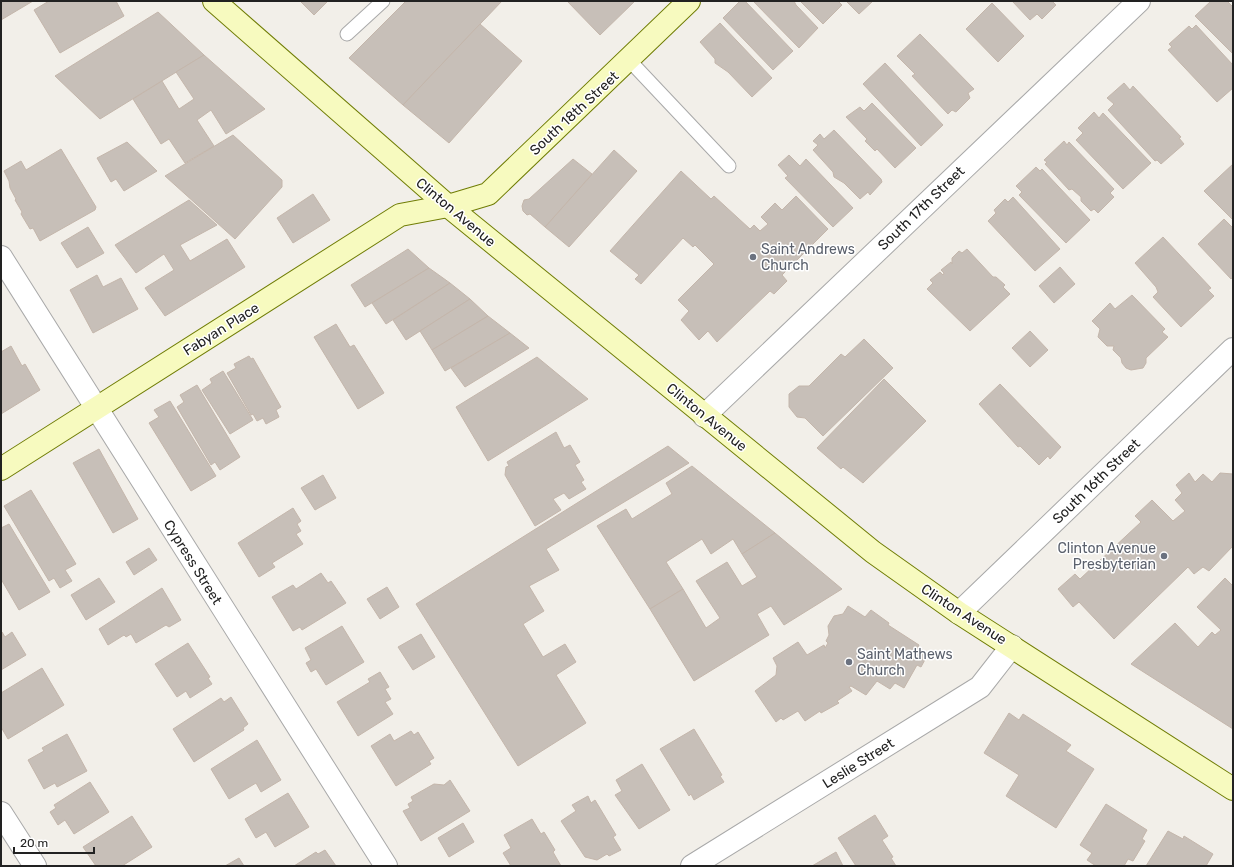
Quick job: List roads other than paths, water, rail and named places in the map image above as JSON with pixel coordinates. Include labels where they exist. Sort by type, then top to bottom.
[{"type":"main road","name":"South 18th Street","points":[[448,206],[488,194],[689,1]]},
{"type":"main road","name":"Clinton Avenue","points":[[220,3],[448,206],[704,416],[873,552],[959,613],[1233,789]]},
{"type":"main road","name":"Fabyan Place","points":[[1,468],[400,215],[448,206]]},
{"type":"street","name":"South 17th Street","points":[[704,416],[1139,1]]},
{"type":"street","name":"Cypress Street","points":[[1,257],[386,866]]},
{"type":"street","name":"South 16th Street","points":[[959,613],[1233,349]]},
{"type":"street","name":"Leslie Street","points":[[692,866],[980,687],[1012,646]]},
{"type":"street","points":[[1,813],[35,866]]},
{"type":"lane","points":[[347,34],[383,1]]},
{"type":"lane","points":[[629,60],[729,166]]},
{"type":"place","name":"Saint Andrews Church","points":[[753,257]]},
{"type":"place","name":"Clinton Avenue Presbyterian","points":[[1164,556]]},
{"type":"place","name":"Saint Mathews Church","points":[[849,662]]}]
